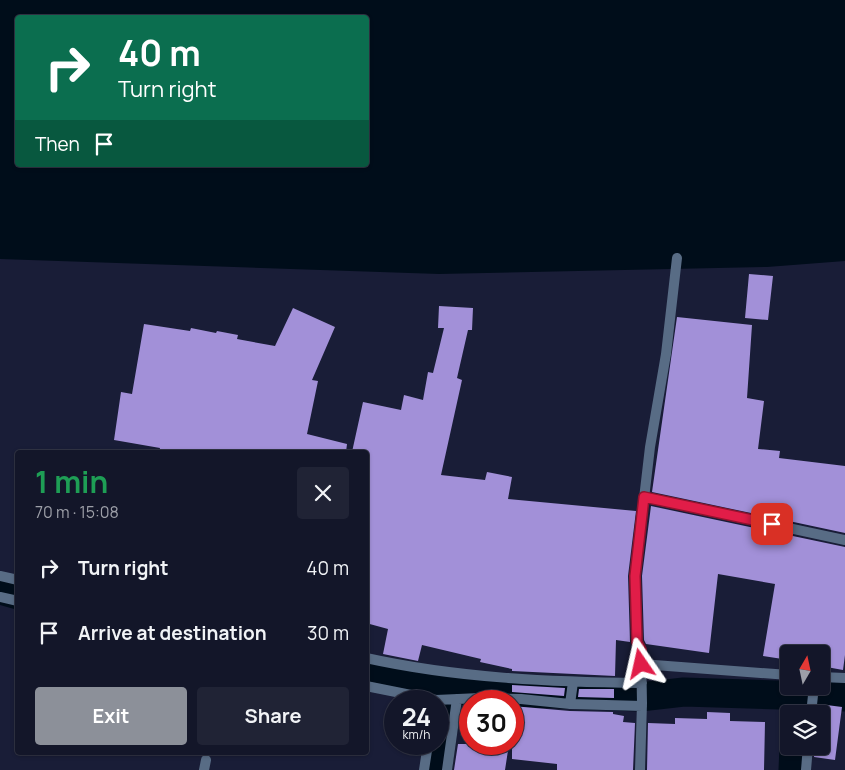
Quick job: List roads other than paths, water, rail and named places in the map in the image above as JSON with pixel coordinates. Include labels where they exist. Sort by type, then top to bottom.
[{"type":"street","points":[[640,770],[642,683],[641,650],[637,642],[635,576],[650,447],[666,354],[677,258]]},
{"type":"street","points":[[644,497],[845,540]]},
{"type":"street","points":[[0,576],[15,579]]},
{"type":"street","points":[[1,600],[15,601]]},
{"type":"street","points":[[369,659],[452,674],[573,682],[642,683]]},
{"type":"street","points":[[641,664],[780,674]]},
{"type":"street","points":[[830,677],[845,678]]},
{"type":"street","points":[[570,704],[573,682]]},
{"type":"street","points":[[369,687],[385,690]]},
{"type":"street","points":[[447,770],[455,699]]},
{"type":"street","points":[[449,700],[521,699],[570,704],[642,705]]},
{"type":"street","points":[[424,770],[426,755]]},
{"type":"street","points":[[806,770],[807,755]]},
{"type":"water","points":[[0,0],[845,0],[845,261],[767,267],[439,274],[0,259]]},
{"type":"waterway","points":[[0,590],[15,594]]},
{"type":"waterway","points":[[369,674],[449,690],[640,697],[684,692],[845,697]]},
{"type":"waterway","points":[[437,770],[439,755]]},
{"type":"waterway","points":[[793,770],[794,755]]}]
